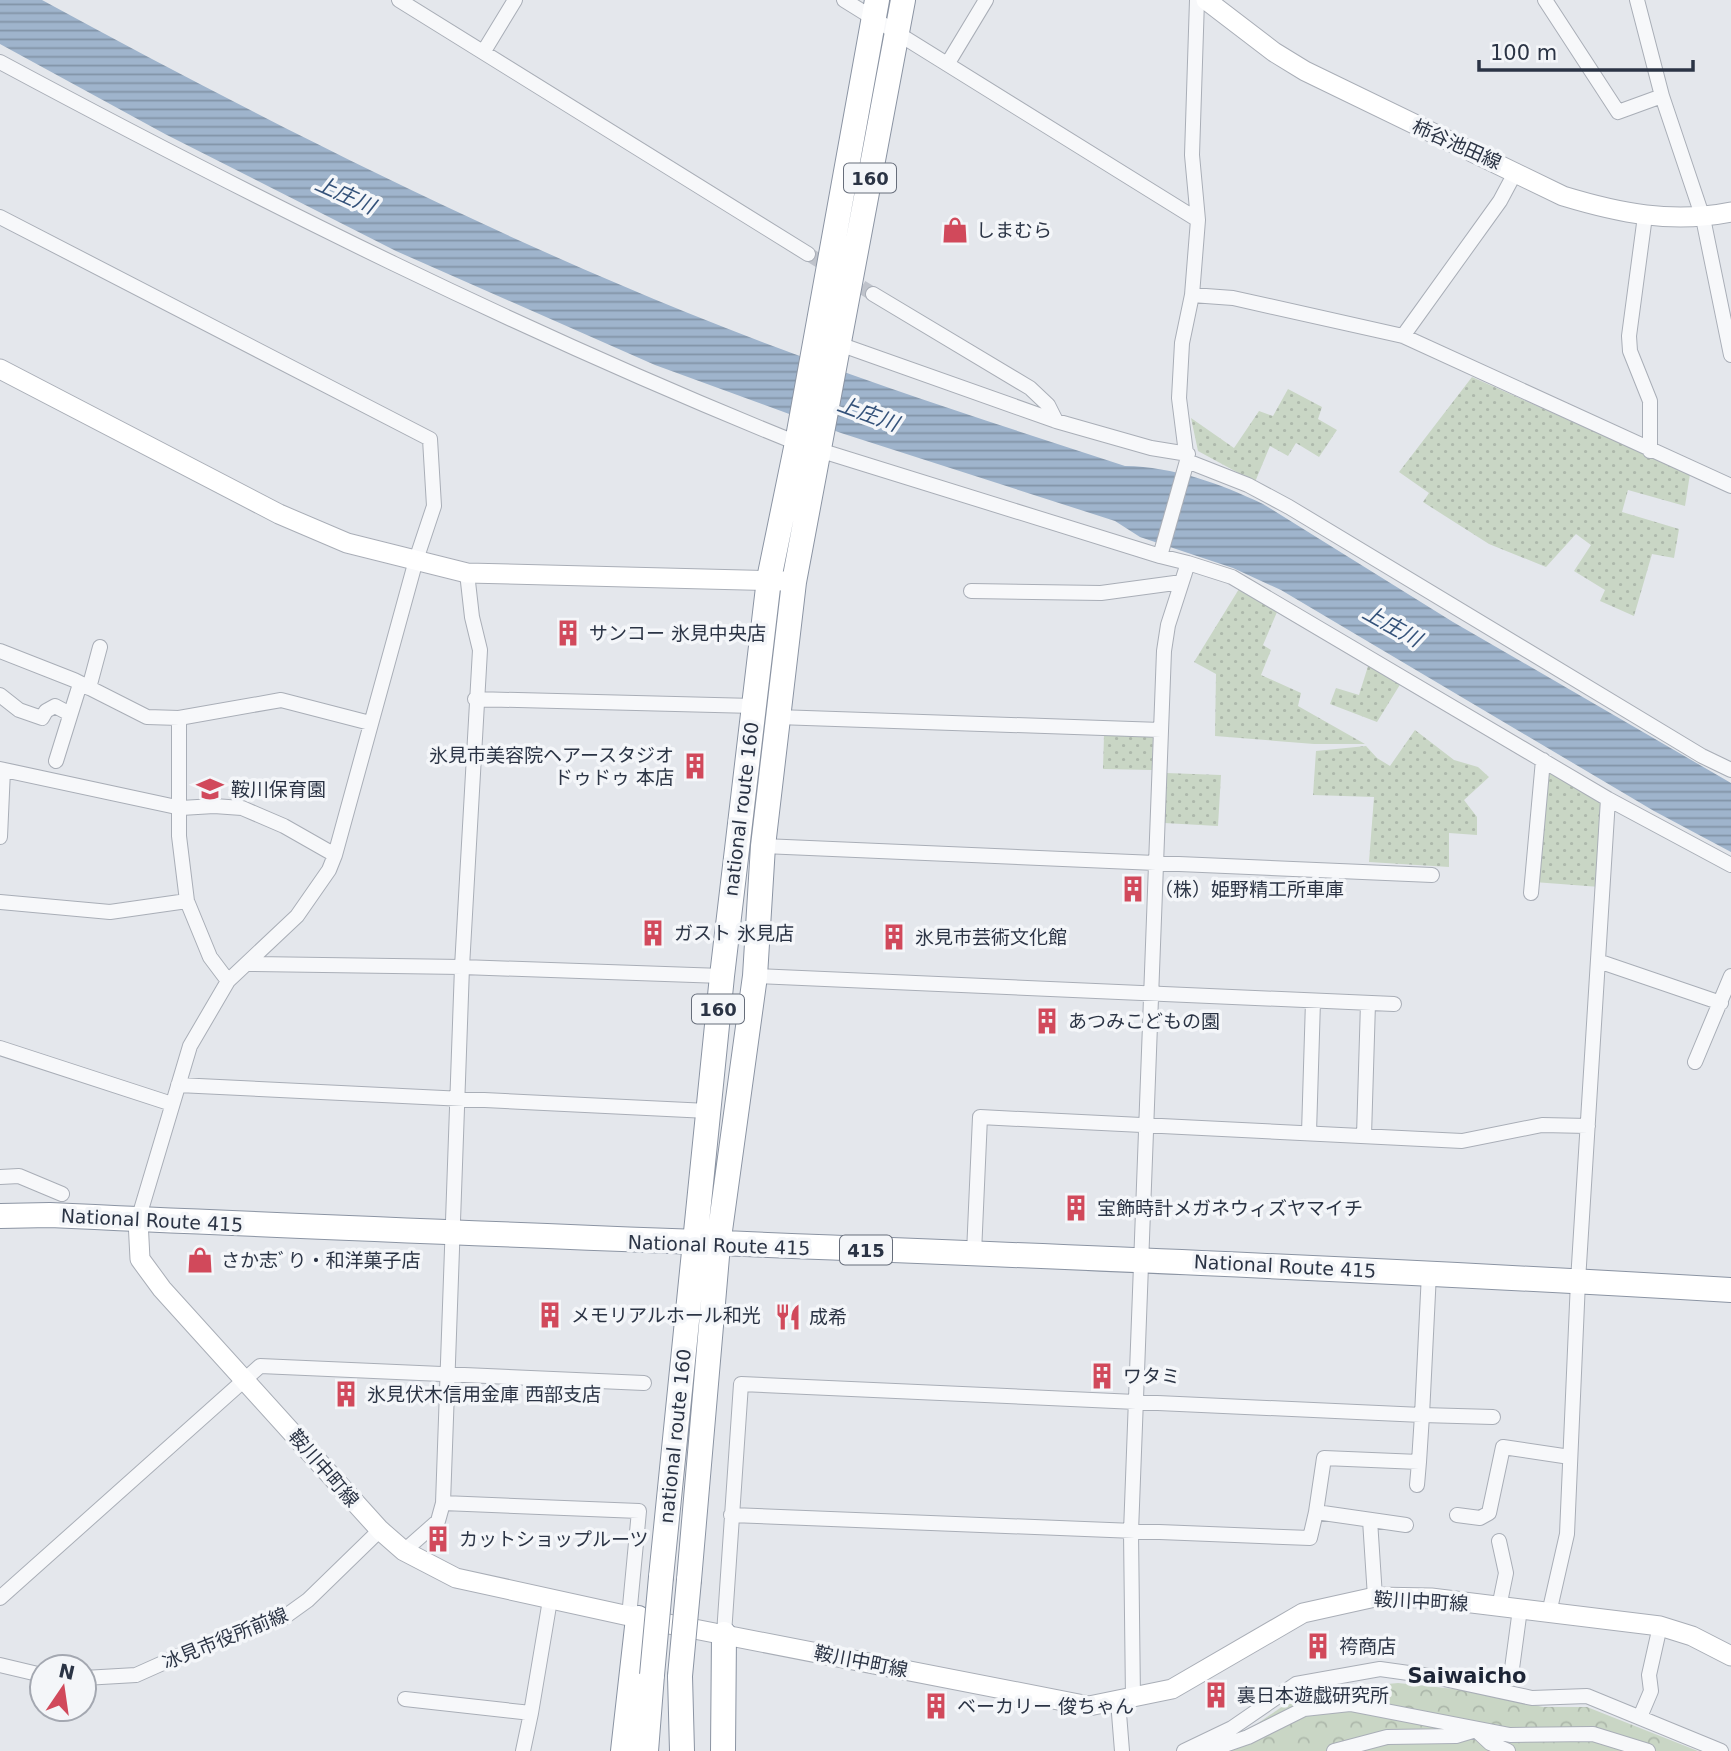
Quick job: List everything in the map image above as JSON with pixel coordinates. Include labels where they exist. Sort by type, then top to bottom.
[{"type":"highway","name":"160","points":[[812,446],[838,349],[904,0]]},
{"type":"highway","name":"national route 160","points":[[682,1751],[680,1676],[718,1245],[755,976],[763,846],[812,446],[814,346],[875,9]]},
{"type":"highway","name":"national route 160","points":[[646,1751],[722,976],[769,579],[812,446]]},
{"type":"highway","name":"National Route 415","points":[[0,1216],[1139,1259],[1731,1290]]},
{"type":"highway","points":[[623,1751],[634,1618]]},
{"type":"highway","points":[[723,1751],[724,1634]]},
{"type":"main road","name":"柿谷池田線","points":[[1206,0],[1274,52],[1305,71],[1517,171],[1563,196],[1605,209],[1645,216],[1703,218],[1731,212]]},
{"type":"main road","points":[[0,369],[279,514],[347,543],[467,573],[769,579],[794,582]]},
{"type":"main road","name":"鞍川中町線","points":[[138,1220],[141,1259],[162,1289],[380,1530],[404,1551],[456,1578],[634,1618],[1089,1706],[1172,1689],[1303,1613],[1375,1597],[1431,1598],[1660,1626],[1692,1636],[1731,1656]]},
{"type":"street","points":[[399,0],[808,254]]},
{"type":"street","points":[[484,51],[515,0]]},
{"type":"street","points":[[844,0],[875,9],[897,35],[948,63],[1198,220]]},
{"type":"street","points":[[948,63],[986,0]]},
{"type":"street","points":[[1160,554],[1187,458],[1179,398],[1182,344],[1192,295],[1198,220],[1192,155],[1197,0]]},
{"type":"street","points":[[1545,0],[1618,113],[1662,96]]},
{"type":"street","points":[[1637,0],[1662,96],[1703,218],[1731,355]]},
{"type":"street","points":[[0,62],[265,201],[449,289],[725,414],[812,446],[1232,577],[1608,799],[1731,865]]},
{"type":"street","points":[[1403,336],[1500,201],[1517,171]]},
{"type":"street","points":[[1645,216],[1629,336],[1630,351],[1650,401],[1650,450]]},
{"type":"street","points":[[0,217],[430,439],[435,470],[434,506],[370,723],[335,855],[329,870],[297,916],[250,964],[228,981],[190,1046],[138,1220]]},
{"type":"street","points":[[873,294],[1031,388],[1048,405],[1056,421]]},
{"type":"street","points":[[1192,295],[1233,298],[1403,336],[1731,486]]},
{"type":"street","points":[[838,349],[1056,421],[1187,458],[1248,485],[1731,771]]},
{"type":"street","points":[[1122,1751],[1164,651],[1168,625],[1188,563]]},
{"type":"street","points":[[404,1551],[438,1521],[443,1503],[455,1232],[462,967],[475,699],[480,650],[472,617],[467,573]]},
{"type":"street","points":[[971,591],[1101,593],[1182,582]]},
{"type":"street","points":[[56,761],[70,714],[100,647]]},
{"type":"street","points":[[0,651],[84,686],[147,717],[179,718],[281,700],[370,723]]},
{"type":"street","points":[[0,695],[19,710],[42,718],[46,711],[55,706],[70,714]]},
{"type":"street","points":[[475,699],[754,706]]},
{"type":"street","points":[[777,717],[1161,730]]},
{"type":"street","points":[[179,718],[179,836],[187,901],[210,957],[228,981]]},
{"type":"street","points":[[1531,893],[1543,761]]},
{"type":"street","points":[[0,837],[1,770],[181,808],[243,808],[284,826],[335,855]]},
{"type":"street","points":[[1549,1613],[1567,1534],[1578,1281],[1608,799]]},
{"type":"street","points":[[763,846],[1432,875]]},
{"type":"street","points":[[0,902],[110,912],[187,901]]},
{"type":"street","points":[[1598,961],[1721,1003]]},
{"type":"street","points":[[250,964],[462,967],[722,976]]},
{"type":"street","points":[[755,976],[1394,1004]]},
{"type":"street","points":[[1695,1062],[1731,976]]},
{"type":"street","points":[[1309,1133],[1313,1001]]},
{"type":"street","points":[[1364,1136],[1368,1003]]},
{"type":"street","points":[[0,1048],[172,1104]]},
{"type":"street","points":[[178,1085],[708,1111]]},
{"type":"street","points":[[974,1254],[980,1117],[1462,1141],[1542,1125],[1588,1126]]},
{"type":"street","points":[[0,1177],[19,1176],[62,1194]]},
{"type":"street","points":[[1417,1485],[1429,1273]]},
{"type":"street","points":[[0,1598],[260,1366],[644,1383]]},
{"type":"street","points":[[724,1634],[741,1384],[1493,1417]]},
{"type":"street","points":[[1457,1515],[1480,1518],[1489,1513],[1503,1447],[1570,1457]]},
{"type":"street","points":[[731,1515],[1310,1538],[1324,1458],[1419,1462]]},
{"type":"street","points":[[443,1503],[639,1511],[634,1618]]},
{"type":"street","points":[[1316,1512],[1406,1525]]},
{"type":"street","points":[[1370,1520],[1375,1597]]},
{"type":"street","name":"冰見市役所前線","points":[[98,1677],[136,1675],[201,1646],[283,1618],[308,1600],[380,1530]]},
{"type":"street","points":[[1499,1541],[1506,1573],[1499,1607]]},
{"type":"street","points":[[523,1751],[550,1600]]},
{"type":"street","points":[[1511,1676],[1520,1609]]},
{"type":"street","points":[[1640,1717],[1651,1691],[1649,1675],[1660,1626]]},
{"type":"street","points":[[0,1665],[28,1672]]},
{"type":"street","points":[[1184,1751],[1232,1728],[1296,1684],[1380,1669],[1430,1676],[1532,1698],[1587,1696],[1721,1751]]},
{"type":"street","points":[[405,1699],[530,1713]]},
{"type":"street","points":[[1184,1751],[1207,1751],[1248,1737],[1304,1709],[1350,1704],[1510,1735],[1578,1732],[1632,1744],[1647,1751]]},
{"type":"street","points":[[1334,1751],[1387,1737],[1456,1736],[1476,1730]]},
{"type":"street","points":[[1476,1730],[1490,1743],[1508,1751]]},
{"type":"green space","points":[[1472,377],[1690,474],[1685,506],[1628,490],[1622,512],[1679,529],[1674,558],[1652,554],[1634,616],[1600,601],[1605,590],[1574,571],[1591,545],[1576,534],[1546,567],[1489,544],[1423,502],[1429,493],[1399,472]]},
{"type":"green space","points":[[1288,389],[1322,407],[1318,419],[1337,430],[1319,457],[1296,443],[1288,456],[1270,446],[1255,482],[1198,451],[1191,418],[1234,448],[1259,411],[1273,416]]},
{"type":"green space","points":[[1239,589],[1277,612],[1263,645],[1271,650],[1261,675],[1301,693],[1298,706],[1365,744],[1314,744],[1215,736],[1216,674],[1194,662]]},
{"type":"green space","points":[[1369,663],[1401,683],[1377,722],[1330,704],[1336,688],[1359,695]]},
{"type":"green space","points":[[1415,730],[1454,760],[1478,767],[1489,777],[1464,800],[1477,817],[1477,835],[1449,833],[1449,867],[1369,862],[1374,797],[1313,795],[1316,751],[1366,746],[1377,758],[1390,766]]},
{"type":"green space","points":[[1104,735],[1153,737],[1152,770],[1103,769]]},
{"type":"green space","points":[[1544,764],[1606,800],[1600,887],[1534,882]]},
{"type":"green space","points":[[1166,773],[1221,775],[1218,826],[1164,823]]},
{"type":"green space","points":[[1398,1683],[1455,1689],[1543,1707],[1587,1707],[1698,1751],[1218,1751],[1283,1706],[1345,1688]]},
{"type":"water","name":"上庄川","points":[[0,0],[42,0],[360,166],[523,242],[688,313],[796,355],[960,412],[1125,466],[1161,469],[1196,477],[1263,504],[1453,622],[1731,783],[1731,852],[1654,811],[1281,590],[1233,568],[1140,537],[1115,521],[841,433],[655,365],[396,251],[165,134],[0,44]]},
{"type":"tunnel","points":[[808,254],[873,294]]},
{"type":"place","name":"しまむら","points":[[955,230]]},
{"type":"place","name":"サンコー 氷見中央店","points":[[568,633]]},
{"type":"place","name":"氷見市美容院ヘアースタジオ ドゥドゥ 本店","points":[[695,766]]},
{"type":"place","name":"鞍川保育園","points":[[210,789]]},
{"type":"place","name":"（株）姫野精工所車庫","points":[[1133,889]]},
{"type":"place","name":"ガスト 氷見店","points":[[653,933]]},
{"type":"place","name":"氷見市芸術文化館","points":[[894,937]]},
{"type":"place","name":"あつみこどもの園","points":[[1047,1021]]},
{"type":"place","name":"宝飾時計メガネウィズヤマイチ","points":[[1076,1208]]},
{"type":"place","name":"さか志ﾞり・和洋菓子店","points":[[200,1260]]},
{"type":"place","name":"メモリアルホール和光","points":[[550,1315]]},
{"type":"place","name":"成希","points":[[788,1317]]},
{"type":"place","name":"ワタミ","points":[[1102,1376]]},
{"type":"place","name":"氷見伏木信用金庫 西部支店","points":[[346,1394]]},
{"type":"place","name":"カットショップルーツ","points":[[438,1539]]},
{"type":"place","name":"袴商店","points":[[1318,1646]]},
{"type":"place","name":"裏日本遊戯研究所","points":[[1216,1695]]},
{"type":"place","name":"ベーカリー 俊ちゃん","points":[[936,1706]]},
{"type":"district","name":"Saiwaicho","points":[[1467,1676]]}]
